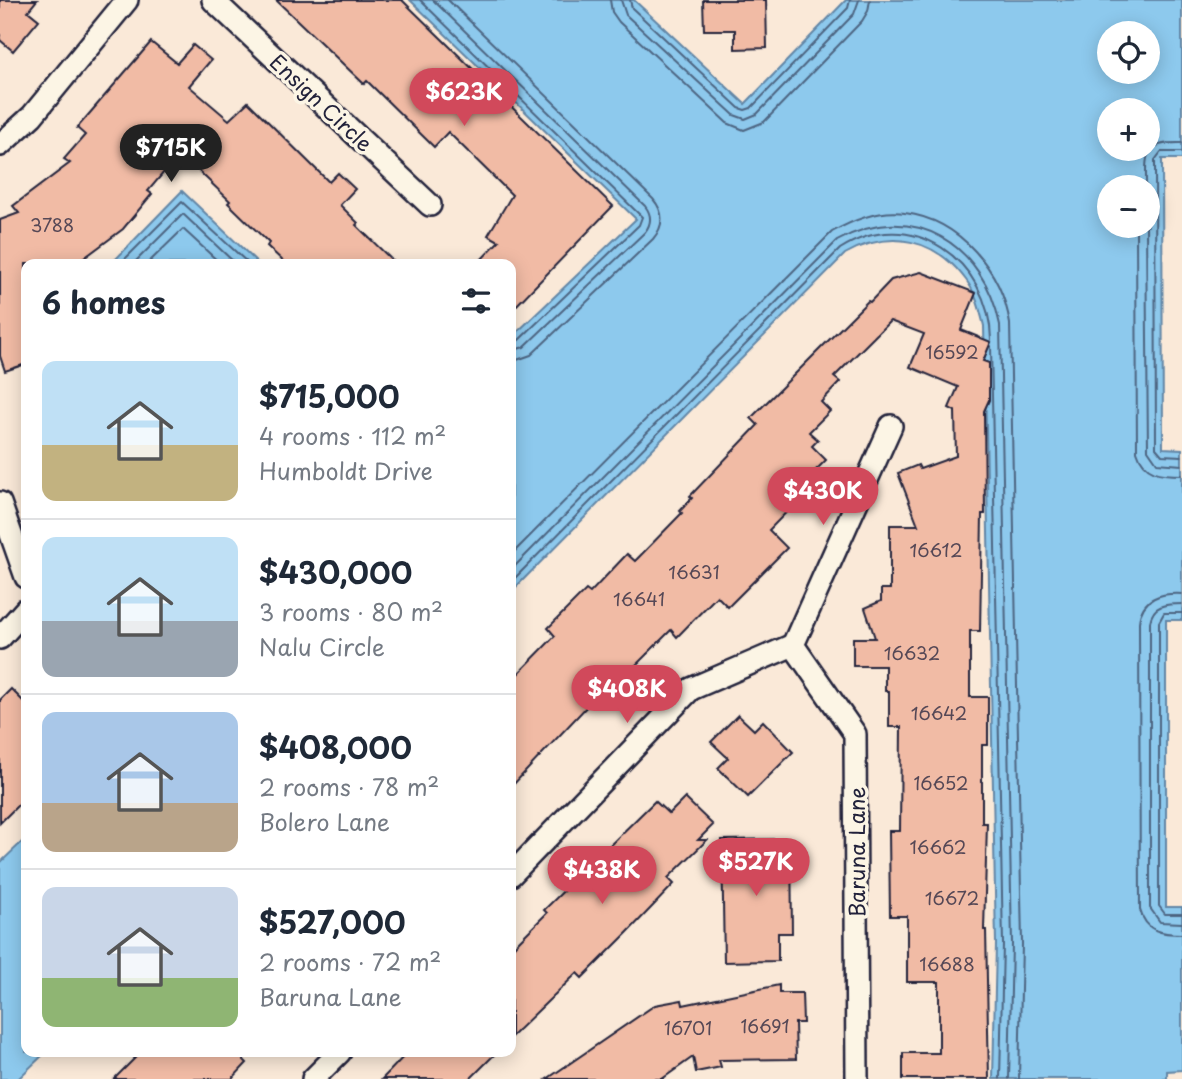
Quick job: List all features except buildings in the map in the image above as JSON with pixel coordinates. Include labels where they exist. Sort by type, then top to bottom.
[{"type":"street","points":[[0,145],[32,116],[127,0]]},
{"type":"street","name":"Ensign Circle","points":[[213,0],[430,205]]},
{"type":"street","points":[[516,870],[691,689],[793,645],[891,426]]},
{"type":"street","points":[[0,503],[21,563]]},
{"type":"street","points":[[0,638],[21,615]]},
{"type":"street","name":"Baruna Lane","points":[[793,645],[855,734],[857,1079]]},
{"type":"street","points":[[313,1079],[335,1057]]},
{"type":"water","points":[[410,0],[634,0],[745,104],[846,0],[1182,0],[1182,159],[1162,159],[1163,448],[1182,449],[1182,620],[1166,620],[1166,907],[1182,907],[1182,1070],[1167,1071],[1167,1079],[993,1079],[996,944],[984,326],[969,285],[954,266],[940,255],[911,242],[895,240],[862,246],[845,254],[516,587],[516,333],[636,219]]},
{"type":"water","points":[[182,191],[254,259],[116,259]]},
{"type":"water","points":[[21,843],[21,1057],[41,1057],[18,1079],[0,1079],[0,863]]}]
